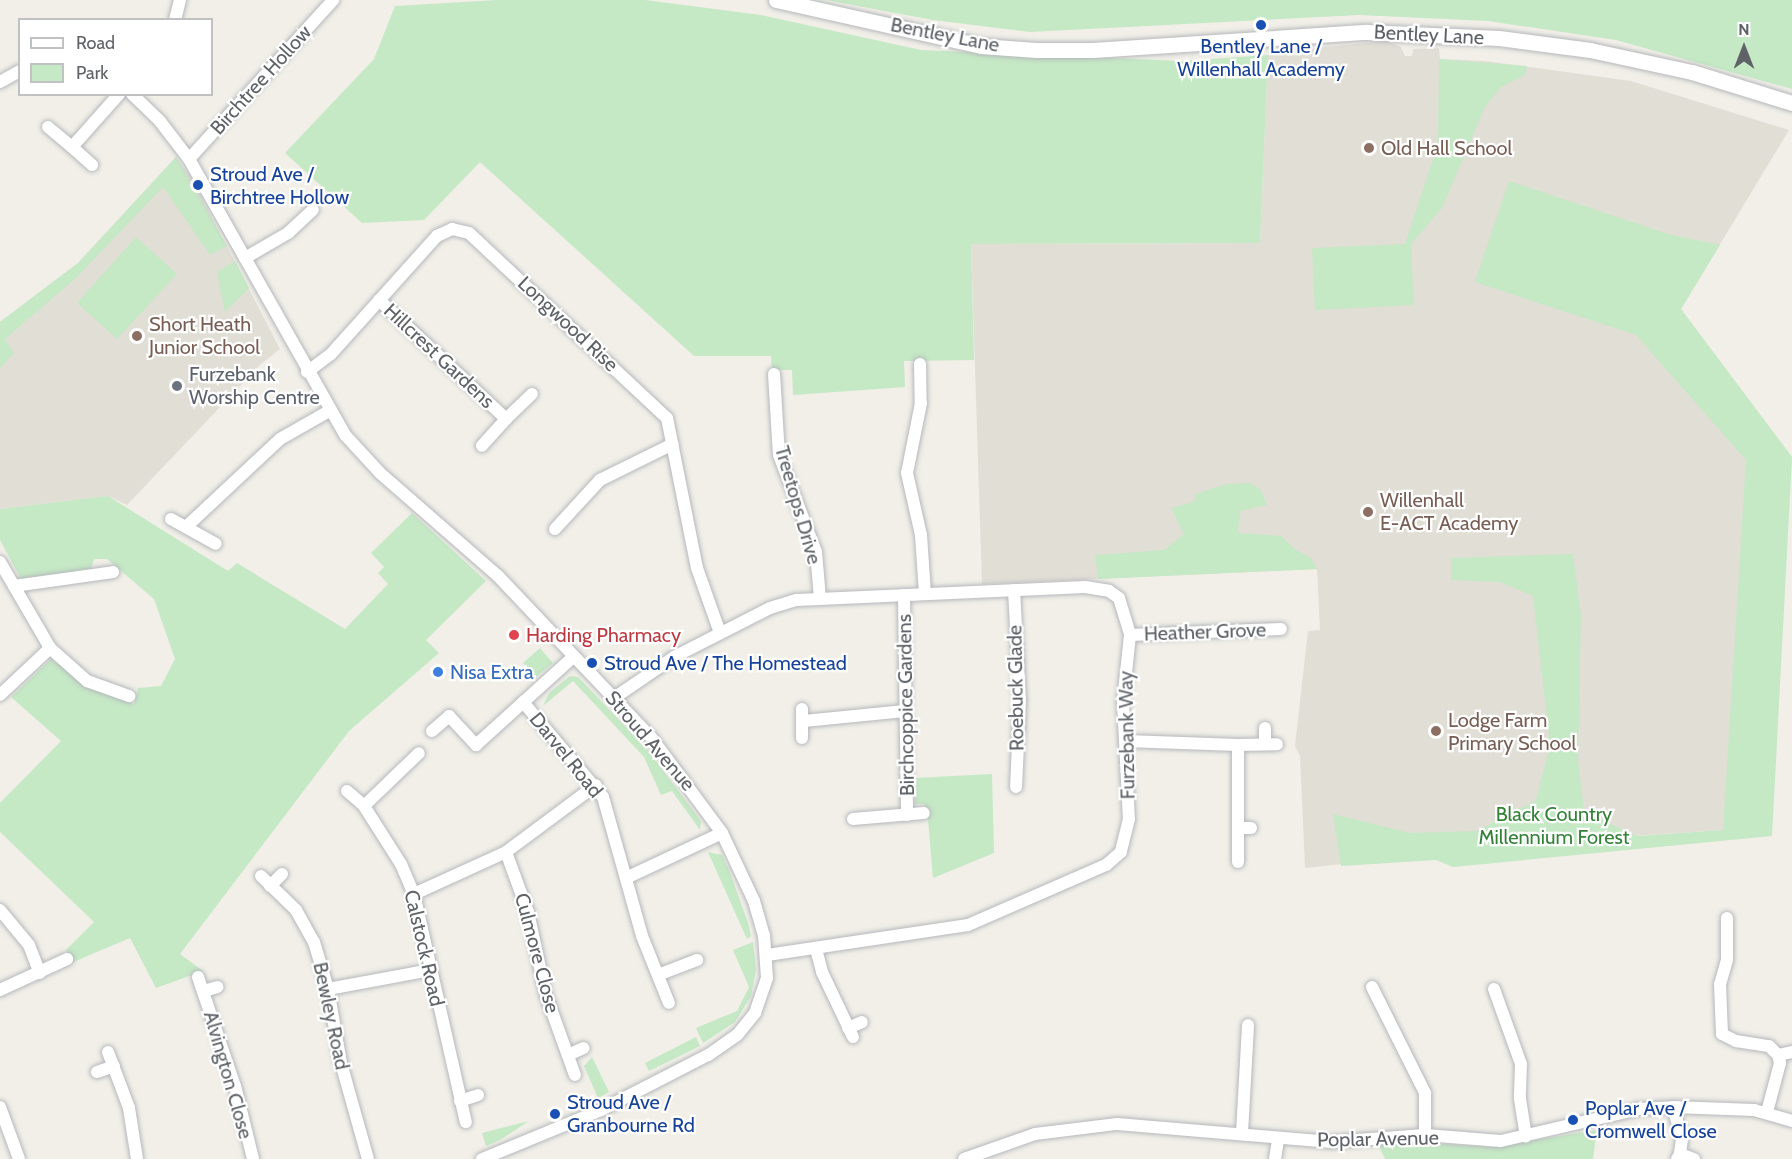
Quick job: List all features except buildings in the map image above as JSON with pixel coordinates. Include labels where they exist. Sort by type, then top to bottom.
[{"type":"street","points":[[176,18],[180,0]]},
{"type":"street","name":"Birchtree Hollow","points":[[189,159],[333,0]]},
{"type":"street","name":"Bentley Lane","points":[[776,0],[981,46],[1036,50],[1093,50],[1366,32],[1499,38],[1590,50],[1692,72],[1792,103]]},
{"type":"street","points":[[0,82],[18,72]]},
{"type":"street","points":[[72,147],[117,96]]},
{"type":"street","name":"Stroud Avenue","points":[[134,96],[165,126],[189,159],[328,411],[361,454],[498,576],[669,759],[722,833],[754,901],[767,955],[761,999],[748,1022],[725,1045],[601,1110],[482,1159]]},
{"type":"street","points":[[48,127],[92,165]]},
{"type":"street","points":[[245,258],[288,233],[313,210]]},
{"type":"street","name":"Longwood Rise","points":[[307,372],[331,354],[443,231],[461,229],[469,233],[667,418],[697,568],[720,633]]},
{"type":"street","name":"Hillcrest Gardens","points":[[379,300],[502,416]]},
{"type":"street","points":[[920,364],[921,403],[907,473],[921,535],[925,594]]},
{"type":"street","name":"Treetops Drive","points":[[774,374],[779,455],[816,552],[819,599]]},
{"type":"street","points":[[482,446],[502,416],[532,394]]},
{"type":"street","points":[[186,527],[280,439],[328,411]]},
{"type":"street","points":[[555,529],[600,480],[673,444]]},
{"type":"street","points":[[171,519],[216,544]]},
{"type":"street","points":[[0,562],[50,648],[87,681],[129,696]]},
{"type":"street","points":[[14,586],[113,572]]},
{"type":"street","name":"Furzebank Way","points":[[614,698],[667,661],[770,608],[819,599],[1014,590],[1108,591],[1119,598],[1130,635],[1123,702],[1126,741],[1127,837],[1121,852],[1106,865],[968,925],[767,955]]},
{"type":"street","name":"Roebuck Glade","points":[[1014,590],[1020,700],[1016,787]]},
{"type":"street","name":"Birchcoppice Gardens","points":[[904,595],[907,815]]},
{"type":"street","name":"Heather Grove","points":[[1130,635],[1281,628]]},
{"type":"street","points":[[0,694],[50,648]]},
{"type":"street","name":"Darvel Road","points":[[432,731],[449,716],[476,745],[574,656]]},
{"type":"street","name":"Darvel Road","points":[[523,702],[596,785],[612,822],[642,936],[669,1003]]},
{"type":"street","points":[[802,738],[803,715],[905,711]]},
{"type":"street","points":[[1126,741],[1271,744],[1264,728]]},
{"type":"street","points":[[1238,745],[1238,862]]},
{"type":"street","points":[[364,806],[419,753]]},
{"type":"street","points":[[414,894],[506,852],[596,785]]},
{"type":"street","name":"Calstock Road","points":[[347,791],[364,806],[401,864],[414,894],[466,1122]]},
{"type":"street","name":"Birchcoppice Gardens","points":[[853,819],[924,813]]},
{"type":"street","points":[[1238,828],[1251,828]]},
{"type":"street","points":[[626,879],[722,833]]},
{"type":"street","name":"Culmore Close","points":[[506,852],[528,912],[546,995],[575,1075]]},
{"type":"street","points":[[270,886],[282,874]]},
{"type":"street","name":"Bewley Road","points":[[261,876],[296,910],[314,942],[328,990],[341,1063],[368,1159]]},
{"type":"street","points":[[0,910],[29,945],[40,973]]},
{"type":"street","points":[[1727,918],[1727,960],[1720,984],[1722,1034],[1736,1041],[1769,1046],[1778,1055],[1780,1063],[1767,1112]]},
{"type":"street","points":[[816,949],[822,972],[850,1033],[862,1022]]},
{"type":"street","points":[[0,990],[67,959]]},
{"type":"street","points":[[658,975],[697,960]]},
{"type":"street","points":[[328,990],[431,970]]},
{"type":"street","name":"Alvington Close","points":[[198,977],[235,1086],[253,1159]]},
{"type":"street","name":"Alvington Close","points":[[204,991],[217,987]]},
{"type":"street","points":[[1372,987],[1425,1093],[1425,1135]]},
{"type":"street","points":[[1494,989],[1521,1064],[1519,1093],[1526,1137]]},
{"type":"street","points":[[1242,1133],[1248,1025]]},
{"type":"street","points":[[568,1055],[584,1048]]},
{"type":"street","points":[[108,1052],[129,1108],[137,1159]]},
{"type":"street","points":[[1778,1055],[1792,1052]]},
{"type":"street","points":[[98,1072],[114,1066]]},
{"type":"street","points":[[460,1101],[478,1095]]},
{"type":"street","points":[[0,1107],[2,1124],[19,1159]]},
{"type":"street","points":[[1673,1107],[1682,1139],[1678,1156],[1694,1159]]},
{"type":"street","name":"Poplar Avenue","points":[[964,1159],[998,1144],[1065,1128],[1163,1126],[1242,1133],[1278,1140],[1331,1142],[1425,1135],[1473,1141],[1526,1137],[1630,1111],[1673,1107],[1725,1107],[1767,1112],[1792,1121]]},
{"type":"street","points":[[1275,1159],[1278,1140]]},
{"type":"shaded area","name":"Willenhall E-ACT Academy","points":[[1386,41],[1401,47],[1405,56],[1412,56],[1413,49],[1439,48],[1440,59],[1485,61],[1631,81],[1789,130],[1681,309],[1760,455],[1723,830],[1557,841],[1305,868],[1300,756],[1295,746],[1308,631],[1320,630],[1317,569],[982,584],[971,244],[1260,243],[1268,55],[1284,48],[1285,51]]},
{"type":"shaded area","name":"Short Heath Junior School","points":[[176,157],[192,179],[280,349],[261,364],[127,505],[108,496],[0,509],[0,322],[78,263]]},
{"type":"green space","points":[[498,0],[645,0],[761,15],[921,50],[1182,61],[1268,55],[1260,243],[971,244],[974,360],[904,361],[905,387],[793,395],[792,370],[772,370],[771,356],[694,356],[480,162],[424,220],[362,223],[285,153],[374,59],[395,6]]},
{"type":"green space","points":[[826,0],[1792,0],[1792,89],[1616,40],[1488,21],[1359,15],[1030,32],[933,20]]},
{"type":"green space","points":[[1439,59],[1527,66],[1525,75],[1501,87],[1485,107],[1442,208],[1411,244],[1414,305],[1315,310],[1312,248],[1405,244],[1438,144]]},
{"type":"green space","points":[[176,157],[227,246],[210,255],[163,187],[76,278],[5,339],[14,353],[0,368],[0,322],[78,263]]},
{"type":"green space","name":"Black Country Millennium Forest","points":[[1509,181],[1668,234],[1720,245],[1681,309],[1792,457],[1772,836],[1453,867],[1436,860],[1341,866],[1333,814],[1410,833],[1477,831],[1536,800],[1550,745],[1533,596],[1500,582],[1451,580],[1451,558],[1573,554],[1581,615],[1578,759],[1584,812],[1637,836],[1723,830],[1746,460],[1636,335],[1475,282]]},
{"type":"green space","points":[[136,237],[177,274],[117,339],[77,303]]},
{"type":"green space","points":[[235,261],[249,288],[225,312],[217,272]]},
{"type":"green space","points":[[1250,483],[1261,490],[1267,505],[1240,511],[1238,533],[1281,536],[1296,550],[1311,558],[1317,569],[1098,579],[1095,555],[1164,550],[1184,534],[1171,508],[1194,502],[1196,494],[1226,484]]},
{"type":"green space","points":[[108,496],[228,571],[237,563],[345,629],[388,584],[378,573],[384,567],[371,553],[412,513],[486,581],[426,640],[439,653],[349,731],[180,954],[203,971],[156,988],[130,938],[71,963],[66,950],[94,922],[0,832],[0,803],[61,741],[11,697],[51,659],[90,688],[134,704],[138,688],[161,686],[175,659],[154,599],[107,559],[94,559],[91,569],[22,581],[0,540],[0,509]]},
{"type":"green space","points":[[540,648],[553,663],[536,677],[523,663]]},
{"type":"green space","points":[[570,676],[578,677],[646,748],[701,821],[700,830],[672,791],[661,795],[644,757],[573,681],[543,706],[549,693]]},
{"type":"green space","points":[[992,774],[994,853],[933,878],[928,820],[924,804],[915,804],[915,778]]},
{"type":"green space","points":[[708,852],[722,855],[729,870],[748,923],[751,936],[747,939]]},
{"type":"green space","points":[[753,942],[756,970],[751,996],[735,1022],[703,1043],[696,1028],[737,1011],[749,987],[733,950]]},
{"type":"green space","points":[[696,1037],[700,1046],[649,1071],[645,1063]]},
{"type":"green space","points":[[592,1057],[609,1092],[598,1098],[584,1066]]},
{"type":"green space","points":[[529,1121],[500,1140],[486,1146],[482,1133]]},
{"type":"green space","points":[[1597,1130],[1593,1159],[1385,1159],[1378,1144],[1395,1141],[1491,1147]]},
{"type":"place","name":"Bentley Lane / Willenhall Academy","points":[[1261,25]]},
{"type":"place","name":"Old Hall School","points":[[1369,148]]},
{"type":"place","name":"Stroud Ave / Birchtree Hollow","points":[[198,185]]},
{"type":"place","name":"Short Heath Junior School","points":[[137,336]]},
{"type":"place","name":"Furzebank Worship Centre","points":[[177,386]]},
{"type":"place","name":"Willenhall E-ACT Academy","points":[[1368,512]]},
{"type":"place","name":"Harding Pharmacy","points":[[514,635]]},
{"type":"place","name":"Stroud Ave / The Homestead","points":[[592,663]]},
{"type":"place","name":"Nisa Extra","points":[[438,672]]},
{"type":"place","name":"Lodge Farm Primary School","points":[[1436,731]]},
{"type":"place","name":"Stroud Ave / Granbourne Rd","points":[[555,1114]]},
{"type":"place","name":"Poplar Ave / Cromwell Close","points":[[1573,1120]]}]
